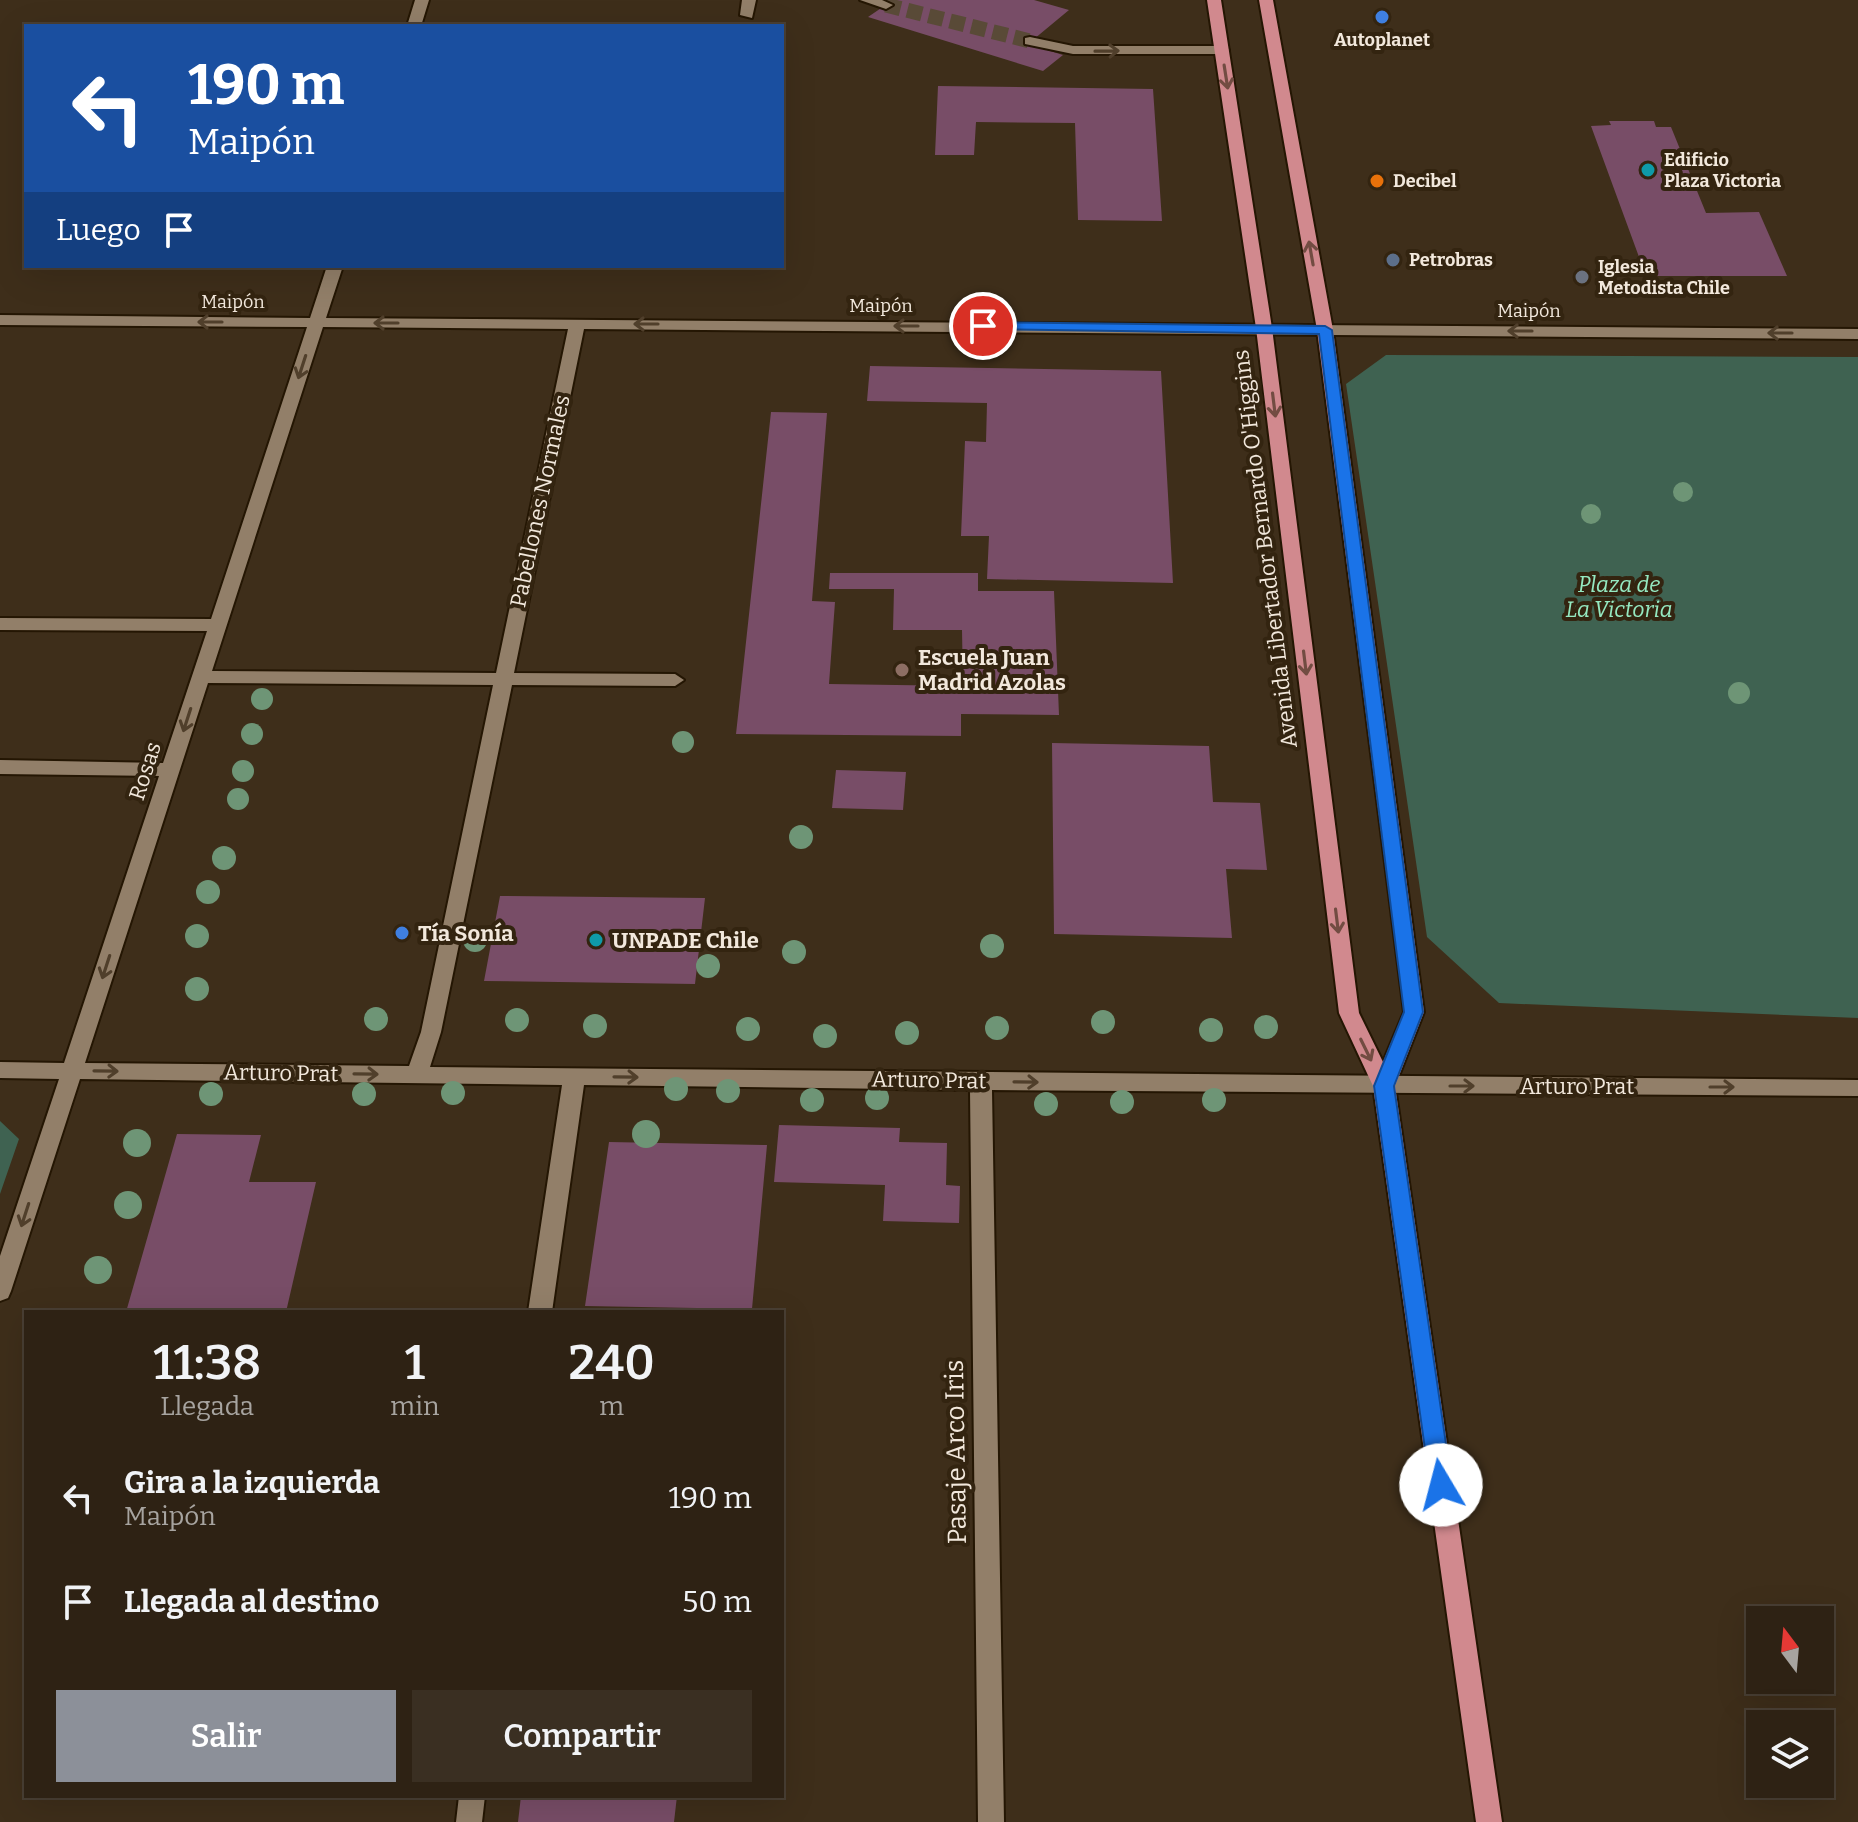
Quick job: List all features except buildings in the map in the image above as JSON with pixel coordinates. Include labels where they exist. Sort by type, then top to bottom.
[{"type":"main road","name":"Avenida Libertador Bernardo O'Higgins","points":[[1214,0],[1264,328],[1349,1013],[1384,1086],[1489,1822]]},
{"type":"main road","points":[[1266,0],[1325,330],[1414,1012],[1384,1086]]},
{"type":"street","points":[[415,24],[422,0]]},
{"type":"street","points":[[747,15],[749,0]]},
{"type":"street","points":[[867,0],[886,5]]},
{"type":"street","points":[[1030,41],[1073,50],[1222,50]]},
{"type":"street","name":"Rosas","points":[[0,1291],[334,268]]},
{"type":"street","name":"Maipón","points":[[0,320],[1858,334]]},
{"type":"street","name":"Pabellones Normales","points":[[417,1075],[431,1032],[577,324]]},
{"type":"street","points":[[0,624],[217,625]]},
{"type":"street","points":[[201,677],[675,680]]},
{"type":"street","points":[[0,767],[171,770]]},
{"type":"street","name":"Arturo Prat","points":[[0,1070],[1384,1086],[1858,1088]]},
{"type":"street","points":[[540,1310],[574,1077]]},
{"type":"street","name":"Pasaje Arco Iris","points":[[981,1081],[991,1822]]},
{"type":"street","points":[[469,1822],[472,1798]]},
{"type":"green space","name":"Plaza de La Victoria","points":[[1386,355],[1858,357],[1858,1018],[1499,1003],[1427,937],[1346,384]]},
{"type":"green space","points":[[0,1121],[19,1139],[0,1194]]},
{"type":"tunnel","points":[[886,5],[1030,41]]},
{"type":"place","name":"Autoplanet","points":[[1382,17]]},
{"type":"place","name":"Edificio Plaza Victoria","points":[[1648,170]]},
{"type":"place","name":"Decibel","points":[[1377,181]]},
{"type":"place","name":"Petrobras","points":[[1393,260]]},
{"type":"place","name":"Iglesia Metodista Chile","points":[[1582,277]]},
{"type":"place","name":"Escuela Juan Madrid Azolas","points":[[902,670]]},
{"type":"place","name":"Tía Sonía","points":[[402,933]]},
{"type":"place","name":"UNPADE Chile","points":[[596,940]]},
{"type":"route","points":[[983,326],[1325,330],[1414,1012],[1384,1086],[1441,1485]]}]
